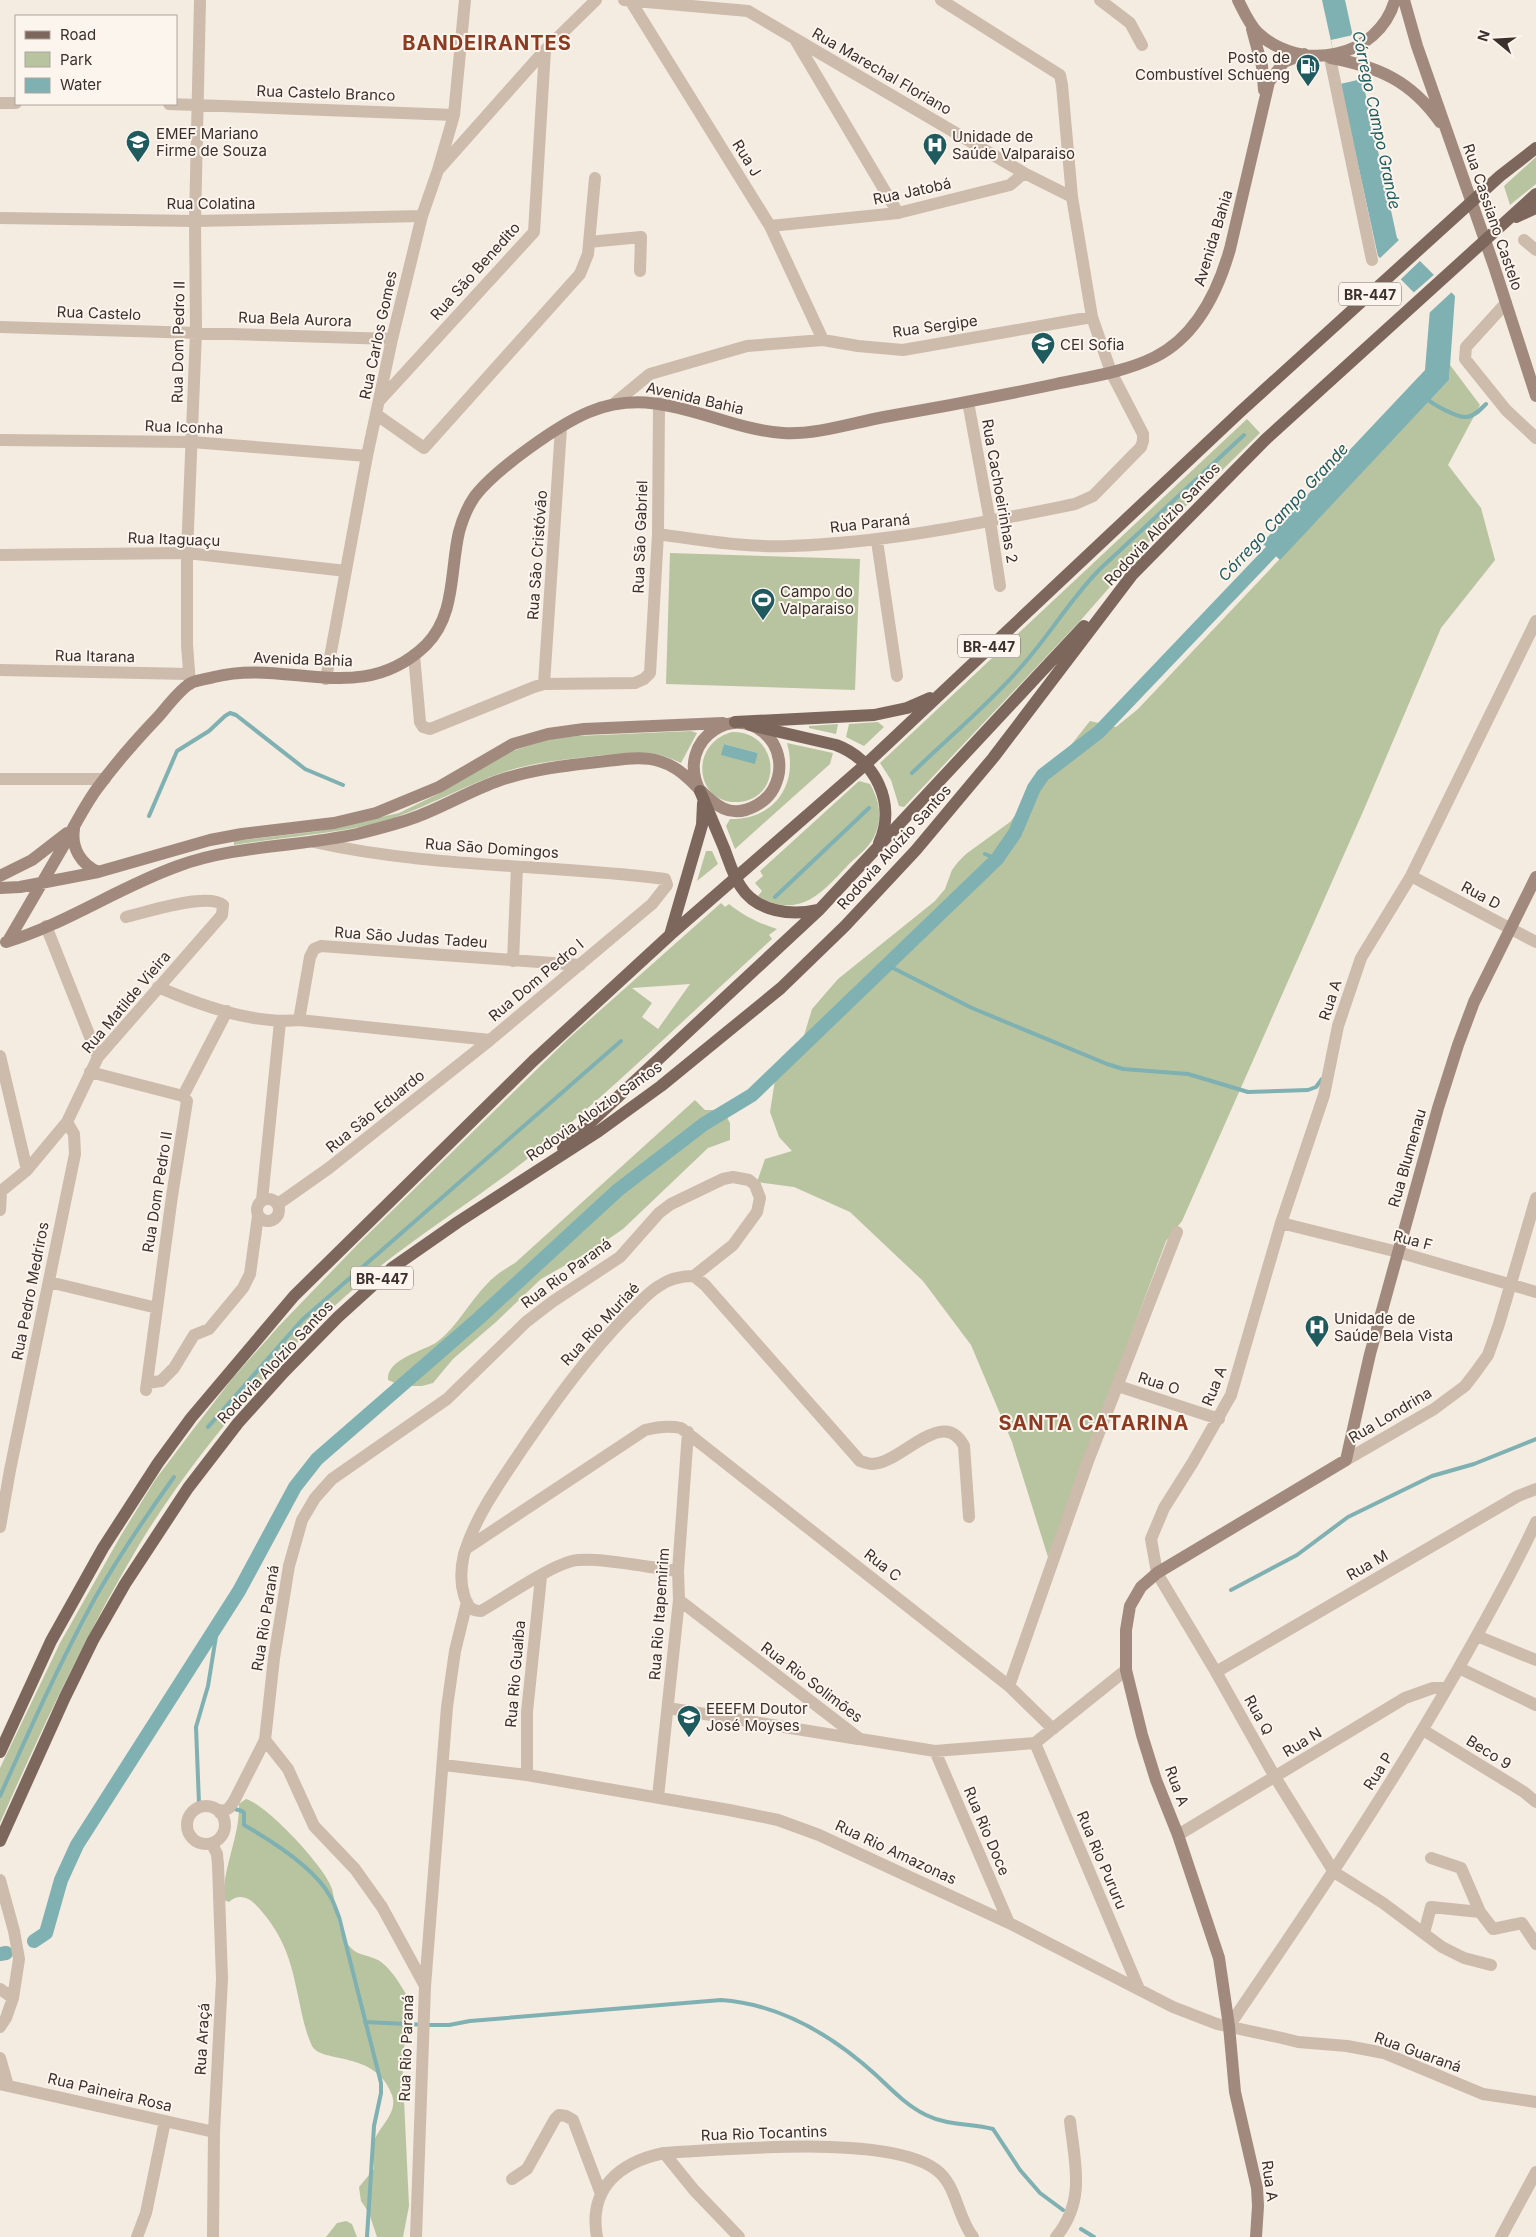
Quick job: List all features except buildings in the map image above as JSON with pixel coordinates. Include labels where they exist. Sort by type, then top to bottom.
[{"type":"main road","name":"Rodovia Aloízio Santos","points":[[0,1752],[51,1641],[103,1548],[158,1463],[191,1418],[294,1296],[533,1061],[670,935],[866,764],[1240,412],[1500,176],[1536,146]]},
{"type":"main road","name":"BR-447","points":[[1514,216],[1536,194]]},
{"type":"main road","points":[[1514,216],[1536,208]]},
{"type":"main road","name":"Rodovia Aloízio Santos","points":[[0,1841],[93,1640],[156,1534],[188,1488],[238,1423],[338,1317],[392,1268],[458,1222],[599,1131],[661,1086],[781,988],[844,926],[916,850],[993,758],[1132,575],[1265,440],[1502,224],[1514,216]]},
{"type":"main road","points":[[537,1172],[820,909],[1132,575]]},
{"type":"main road","points":[[735,722],[874,715],[907,708],[941,692]]},
{"type":"main road","points":[[750,725],[836,745],[854,753],[866,764],[877,780],[884,799],[885,825],[876,850]]},
{"type":"main road","points":[[700,791],[736,878],[749,897],[772,909],[788,913],[804,913],[820,909]]},
{"type":"main road","points":[[670,935],[702,825],[704,813],[700,791]]},
{"type":"street","name":"Rua Dom Pedro II","points":[[189,679],[187,552],[196,332],[195,221],[200,0]]},
{"type":"street","name":"Rua Carlos Gomes","points":[[326,679],[367,456],[392,339],[422,216],[454,115],[465,0]]},
{"type":"street","points":[[438,170],[545,50],[596,0]]},
{"type":"street","name":"Rua Marechal Floriano","points":[[624,0],[750,5],[795,40],[1024,173],[1072,197]]},
{"type":"street","name":"Rua J","points":[[630,0],[770,226],[824,340]]},
{"type":"street","points":[[941,0],[1060,74],[1072,197],[1092,317],[1111,372]]},
{"type":"street","points":[[1100,0],[1130,23],[1142,44]]},
{"type":"street","name":"Avenida Bahia","points":[[1238,0],[1250,25],[1262,66],[1264,98],[1262,114]]},
{"type":"street","points":[[1372,260],[1331,57],[1356,48],[1366,42],[1382,26],[1395,0]]},
{"type":"street","name":"Rua Cassiano Castelo","points":[[1404,0],[1417,46],[1506,303],[1536,396]]},
{"type":"street","name":"Rua Cassiano Castelo","points":[[1250,25],[1263,37],[1278,46],[1304,54],[1331,57],[1359,64],[1387,74],[1408,87],[1430,108],[1447,133]]},
{"type":"street","points":[[795,40],[898,213]]},
{"type":"street","name":"Rua São Benedito","points":[[380,400],[534,232],[545,50]]},
{"type":"street","name":"Avenida Bahia","points":[[189,679],[228,674],[262,673],[326,679],[374,675],[414,655],[429,642],[443,620],[449,599],[459,531],[474,498],[492,479],[561,428],[586,413],[616,402],[659,403],[745,426],[783,433],[801,432],[968,402],[1111,372],[1157,357],[1200,318],[1212,299],[1222,276],[1230,249],[1273,74],[1284,62],[1304,54]]},
{"type":"street","points":[[0,103],[15,103]]},
{"type":"street","name":"Rua Castelo Branco","points":[[178,104],[454,115]]},
{"type":"street","name":"Rua Jatobá","points":[[770,226],[898,213],[1010,185],[1024,173]]},
{"type":"street","points":[[377,415],[424,448],[580,274],[588,254],[595,178]]},
{"type":"street","name":"Rua Colatina","points":[[0,218],[195,221],[422,216]]},
{"type":"street","points":[[589,242],[641,237],[640,271]]},
{"type":"street","points":[[1524,240],[1536,250]]},
{"type":"street","points":[[1506,303],[1466,346],[1465,359],[1506,410],[1536,438]]},
{"type":"street","name":"Rua Sergipe","points":[[616,402],[650,374],[747,346],[824,340],[866,347],[903,350],[1092,317]]},
{"type":"street","name":"Rua Castelo","points":[[0,326],[196,332]]},
{"type":"street","name":"Rua Bela Aurora","points":[[196,332],[392,339]]},
{"type":"street","name":"Rua Paraná","points":[[658,534],[714,542],[788,546],[877,541],[1084,502],[1093,496],[1141,447],[1143,441],[1143,434],[1111,372]]},
{"type":"street","points":[[638,382],[637,397],[641,402]]},
{"type":"street","name":"Rua Cachoeirinhas 2","points":[[968,402],[1000,586]]},
{"type":"street","name":"Rua São Gabriel","points":[[544,684],[636,683],[650,673],[658,534],[659,403]]},
{"type":"street","name":"Rua São Cristóvão","points":[[544,684],[561,428]]},
{"type":"street","name":"Rua Iconha","points":[[0,440],[192,442],[367,456]]},
{"type":"street","points":[[877,541],[897,676]]},
{"type":"street","name":"Rua Itaguaçu","points":[[0,555],[187,552],[346,571]]},
{"type":"street","name":"Rua A","points":[[1256,2237],[1257,2188],[1235,2092],[1229,2026],[1219,1958],[1142,1735],[1126,1670],[1126,1630],[1130,1606],[1141,1587],[1157,1573],[1151,1539],[1164,1508],[1219,1419],[1231,1395],[1246,1349],[1281,1222],[1324,1095],[1338,1026],[1361,958],[1411,876],[1536,621]]},
{"type":"street","points":[[414,655],[420,722],[423,727],[430,729],[544,684]]},
{"type":"street","name":"Rua Itarana","points":[[0,670],[189,679]]},
{"type":"street","points":[[4,942],[41,884],[87,804],[105,779],[189,679]]},
{"type":"street","points":[[700,791],[696,782],[693,764],[699,745],[712,731],[735,722]]},
{"type":"street","points":[[0,888],[41,884],[98,872],[210,840],[257,832],[314,827],[376,813],[439,787],[513,744],[548,734],[584,729],[735,722],[750,725],[766,735],[777,751],[780,771],[774,789],[768,797],[752,808],[732,810],[714,804],[693,782],[676,768],[646,758],[554,767],[495,782],[416,817],[358,834],[314,842],[230,852],[194,860],[160,873],[46,926],[4,942]]},
{"type":"street","points":[[0,779],[105,779]]},
{"type":"street","points":[[74,826],[74,840],[77,853],[86,865],[98,872]]},
{"type":"street","points":[[0,876],[16,869],[48,849],[74,826]]},
{"type":"street","name":"Rua São Domingos","points":[[314,842],[347,849],[411,858],[624,874],[665,879],[667,882]]},
{"type":"street","points":[[513,961],[517,867]]},
{"type":"street","name":"Rua D","points":[[1411,876],[1536,942]]},
{"type":"street","name":"Rua Blumenau","points":[[1346,1460],[1370,1354],[1438,1108],[1458,1045],[1474,1002],[1536,877]]},
{"type":"street","name":"Rua Dom Pedro I","points":[[158,987],[182,998],[227,1011],[280,1022],[299,1020],[490,1040],[652,904],[664,891],[667,882]]},
{"type":"street","name":"Rua Matilde Vieira","points":[[1,1192],[27,1170],[67,1122],[98,1057],[222,915],[223,905],[220,902],[200,901],[126,917]]},
{"type":"street","points":[[46,926],[98,1057]]},
{"type":"street","name":"Rua São Judas Tadeu","points":[[299,1020],[310,957],[314,949],[321,946],[580,966]]},
{"type":"street","points":[[90,1072],[182,1096],[227,1011]]},
{"type":"street","points":[[262,1200],[274,1200],[278,1204],[280,1210],[274,1220],[268,1221],[258,1216],[257,1210],[262,1200],[280,1022]]},
{"type":"street","name":"Rua São Eduardo","points":[[278,1204],[329,1168],[490,1040]]},
{"type":"street","points":[[0,1056],[27,1170]]},
{"type":"street","name":"Rua Dom Pedro II","points":[[182,1096],[187,1101],[187,1108],[172,1196],[146,1386],[161,1381],[174,1368],[194,1335],[209,1329],[243,1288],[250,1274],[258,1216]]},
{"type":"street","name":"Rua Pedro Medriros","points":[[0,1527],[75,1154],[74,1134],[67,1122]]},
{"type":"street","name":"Rua Rio Paraná","points":[[416,2237],[425,1986],[382,1907],[355,1869],[314,1826],[288,1769],[265,1740],[274,1658],[289,1566],[302,1520],[316,1498],[332,1479],[446,1398],[491,1358],[526,1322],[620,1256],[660,1213],[671,1204],[723,1180],[742,1178],[749,1180],[759,1192],[760,1204],[757,1212],[733,1245],[694,1276]]},
{"type":"street","points":[[0,1210],[1,1192]]},
{"type":"street","name":"Rua Londrina","points":[[1157,1573],[1434,1409],[1465,1386],[1488,1355],[1536,1198]]},
{"type":"street","name":"Rua F","points":[[1281,1222],[1398,1252],[1536,1292]]},
{"type":"street","points":[[1009,1686],[1088,1461],[1177,1232]]},
{"type":"street","name":"Rua Rio Muriaé","points":[[467,1602],[462,1589],[461,1572],[475,1526],[496,1489],[563,1389],[609,1334],[658,1286],[678,1276],[694,1276]]},
{"type":"street","points":[[694,1276],[705,1285],[860,1461],[871,1464],[882,1461],[934,1433],[952,1432],[959,1437],[964,1446],[969,1516]]},
{"type":"street","points":[[49,1282],[157,1308]]},
{"type":"street","name":"Rua O","points":[[1118,1386],[1219,1419]]},
{"type":"street","points":[[467,1548],[645,1430],[673,1426],[688,1432]]},
{"type":"street","name":"Rua C","points":[[688,1432],[1009,1686],[1053,1729]]},
{"type":"street","name":"Rua Rio Itapemirim","points":[[658,1797],[679,1600],[678,1571],[688,1432]]},
{"type":"street","name":"Rua M","points":[[1216,1672],[1518,1496],[1536,1489]]},
{"type":"street","name":"Rua P","points":[[1229,2026],[1334,1872],[1423,1730],[1477,1636],[1535,1528]]},
{"type":"street","points":[[467,1602],[470,1608],[481,1612],[558,1567],[573,1561],[607,1562],[678,1571]]},
{"type":"street","name":"Rua Q","points":[[1157,1573],[1216,1672],[1275,1777],[1334,1872]]},
{"type":"street","name":"Rua Rio Guaíba","points":[[527,1774],[527,1712],[540,1577]]},
{"type":"street","name":"Rua Rio Solimões","points":[[679,1600],[860,1739],[935,1752],[1035,1743]]},
{"type":"street","points":[[425,1986],[450,1688],[455,1651],[467,1602]]},
{"type":"street","points":[[1477,1636],[1536,1660]]},
{"type":"street","points":[[1459,1668],[1536,1705]]},
{"type":"street","points":[[1035,1743],[1126,1670]]},
{"type":"street","name":"Rua N","points":[[1178,1835],[1405,1698],[1433,1688],[1447,1688]]},
{"type":"street","points":[[668,1708],[860,1739]]},
{"type":"street","name":"Beco 9","points":[[1423,1730],[1524,1792],[1536,1802]]},
{"type":"street","points":[[220,1813],[229,1808],[234,1801],[265,1740]]},
{"type":"street","name":"Rua Rio Pururu","points":[[1035,1743],[1139,1989]]},
{"type":"street","name":"Rua Rio Doce","points":[[935,1752],[1010,1923]]},
{"type":"street","name":"Rua Rio Amazonas","points":[[444,1765],[527,1774],[729,1810],[794,1826],[819,1835],[1010,1923],[1198,2017],[1229,2026]]},
{"type":"street","points":[[203,1806],[213,1807],[220,1813],[224,1821],[224,1830],[220,1838],[212,1844],[203,1845],[194,1842],[188,1834],[186,1825],[188,1816],[195,1809],[203,1806]]},
{"type":"street","name":"Rua Araçá","points":[[212,1844],[217,1854],[218,1865],[222,1979],[214,2132],[214,2237]]},
{"type":"street","points":[[1431,1858],[1461,1868],[1480,1912],[1493,1929],[1522,1923],[1536,1944]]},
{"type":"street","points":[[1334,1872],[1383,1903],[1442,1947],[1464,1958],[1491,1965]]},
{"type":"street","points":[[0,1880],[14,1931],[19,1959],[13,1998],[6,2018],[0,2027]]},
{"type":"street","points":[[1424,1934],[1431,1907],[1480,1912]]},
{"type":"street","points":[[0,1989],[13,1998]]},
{"type":"street","name":"Rua Guaraná","points":[[1229,2026],[1298,2042],[1347,2046],[1384,2054],[1484,2094],[1536,2102]]},
{"type":"street","points":[[0,2058],[4,2085]]},
{"type":"street","name":"Rua Paineira Rosa","points":[[4,2085],[214,2132]]},
{"type":"street","points":[[512,2179],[528,2169],[554,2119],[559,2115],[566,2116],[573,2120],[601,2194]]},
{"type":"street","points":[[137,2237],[146,2213],[165,2121]]},
{"type":"street","points":[[1056,2237],[1071,2215],[1075,2202],[1077,2176],[1070,2121]]},
{"type":"street","name":"Rua Rio Tocantins","points":[[597,2237],[594,2225],[601,2194],[619,2170],[646,2157],[664,2153],[801,2145],[876,2150],[911,2158],[929,2166],[942,2175],[972,2237]]},
{"type":"street","points":[[664,2153],[694,2190],[739,2237]]},
{"type":"street","points":[[1502,2237],[1536,2172]]},
{"type":"green space","points":[[1536,157],[1536,184],[1510,205],[1504,186]]},
{"type":"green space","points":[[1450,365],[1480,405],[1448,465],[1481,508],[1495,560],[1441,628],[1365,807],[1182,1221],[1166,1241],[1048,1557],[1012,1442],[971,1345],[923,1281],[850,1212],[794,1187],[757,1182],[765,1159],[792,1151],[779,1137],[770,1112],[775,1080],[803,1039],[812,1009],[838,979],[935,901],[945,889],[952,870],[958,862],[1010,822],[1090,721],[1116,727],[1138,709],[1449,380]]},
{"type":"green space","points":[[1247,419],[1260,433],[1150,541],[1080,621],[904,807],[899,806],[891,780],[880,763]]},
{"type":"green space","name":"Campo do Valparaiso","points":[[670,553],[860,559],[855,690],[666,684]]},
{"type":"green space","points":[[878,722],[884,727],[864,746],[846,737],[849,724]]},
{"type":"green space","points":[[838,724],[836,734],[809,728],[809,726]]},
{"type":"green space","points":[[691,731],[697,733],[681,763],[653,754],[634,753],[543,763],[490,777],[407,813],[373,824],[338,831],[234,845],[234,841],[319,831],[399,813],[444,791],[509,752],[550,739]]},
{"type":"green space","points":[[732,732],[748,735],[760,742],[767,753],[770,765],[769,778],[764,789],[754,798],[739,802],[724,800],[713,794],[706,784],[702,773],[703,760],[708,748],[718,739]],"holes":[[[724,744],[758,753],[755,763],[722,755]]]},
{"type":"green space","points":[[787,743],[833,753],[830,764],[735,849],[726,826],[730,819],[746,818],[759,813],[771,806],[780,797],[786,786],[789,773],[790,758]]},
{"type":"green space","points":[[859,781],[870,784],[879,807],[878,826],[874,837],[861,853],[829,885],[809,900],[798,904],[786,905],[773,903],[758,896],[762,891],[755,883],[763,876],[760,871]]},
{"type":"green space","points":[[706,851],[712,851],[718,864],[697,881]]},
{"type":"green space","points":[[721,903],[725,907],[729,904],[752,919],[777,929],[769,935],[772,939],[571,1123],[488,1189],[396,1254],[333,1307],[309,1330],[234,1413],[193,1465],[139,1545],[65,1682],[0,1823],[0,1768],[60,1643],[120,1537],[155,1480],[232,1379],[278,1327],[359,1243],[569,1038]],"holes":[[[690,984],[658,1029],[642,1017],[652,1003],[632,988]]]},
{"type":"green space","points":[[695,1100],[705,1110],[723,1110],[730,1123],[730,1140],[708,1148],[623,1229],[594,1249],[541,1279],[496,1322],[453,1359],[433,1383],[422,1386],[402,1386],[388,1380],[393,1366],[407,1356],[437,1342],[444,1336],[490,1281],[515,1263]]},
{"type":"green space","points":[[246,1799],[281,1825],[308,1853],[332,1889],[339,1927],[345,1941],[356,1952],[375,1958],[389,1969],[413,2006],[402,2057],[409,2206],[403,2237],[377,2237],[369,2213],[361,2201],[359,2187],[374,2169],[373,2146],[390,2115],[393,2102],[392,2095],[384,2081],[374,2071],[350,2060],[326,2055],[312,2046],[305,2026],[291,1966],[277,1933],[264,1914],[249,1899],[239,1897],[229,1902],[224,1900],[226,1876],[239,1816],[239,1804]]},
{"type":"green space","points":[[346,2221],[352,2224],[357,2237],[326,2237],[337,2223]]},
{"type":"water","points":[[1322,0],[1345,0],[1397,238],[1455,296],[1449,380],[1280,560],[1262,543],[1425,370],[1430,309],[1378,256]]},
{"type":"water","points":[[724,744],[758,753],[755,764],[721,755]]},
{"type":"pier","points":[[1353,35],[1362,79],[1340,84],[1331,40]]},
{"type":"pier","points":[[1401,238],[1422,259],[1399,281],[1378,260]]},
{"type":"pier","points":[[1436,273],[1454,290],[1427,315],[1427,310],[1412,294]]},
{"type":"waterway","points":[[1427,399],[1446,411],[1462,417],[1469,417],[1475,414],[1486,404]]},
{"type":"waterway","points":[[912,773],[982,708],[1008,681],[1031,655],[1089,580],[1244,435]]},
{"type":"waterway","points":[[34,1941],[46,1933],[61,1880],[77,1845],[239,1591],[295,1487],[317,1459],[478,1319],[618,1190],[704,1124],[752,1095],[997,859],[1015,833],[1034,788],[1043,775],[1099,732],[1284,538]]},
{"type":"waterway","points":[[149,816],[177,751],[209,731],[230,713],[236,715],[305,769],[343,785]]},
{"type":"waterway","points":[[775,897],[869,808]]},
{"type":"waterway","points":[[985,854],[997,859]]},
{"type":"waterway","points":[[887,965],[972,1008],[1123,1069],[1188,1074],[1248,1092],[1308,1090],[1316,1087],[1322,1079]]},
{"type":"waterway","points":[[208,1427],[302,1320],[621,1041]]},
{"type":"waterway","points":[[1231,1590],[1297,1555],[1348,1517],[1432,1476],[1474,1464],[1536,1439]]},
{"type":"waterway","points":[[0,1796],[57,1671],[95,1598],[133,1536],[174,1477]]},
{"type":"waterway","points":[[218,1624],[208,1686],[196,1727],[199,1804],[224,1807]]},
{"type":"waterway","points":[[231,1808],[244,1813],[244,1825],[292,1856],[314,1875],[331,1898],[339,1917],[381,2083],[381,2093],[374,2126],[367,2237]]},
{"type":"waterway","points":[[0,1954],[6,1953]]},
{"type":"waterway","points":[[365,2022],[449,2025],[470,2021],[721,2000],[764,2008],[785,2015],[824,2035],[842,2047],[906,2102],[926,2115],[951,2123],[993,2129],[1020,2170],[1040,2193],[1063,2210]]},
{"type":"waterway","points":[[1081,2229],[1094,2237]]},
{"type":"place","name":"Posto de Combustível Schueng","points":[[1308,87]]},
{"type":"place","name":"EMEF Mariano Firme de Souza","points":[[138,163]]},
{"type":"place","name":"Unidade de Saúde Valparaiso","points":[[935,166]]},
{"type":"place","name":"CEI Sofia","points":[[1043,365]]},
{"type":"place","name":"Campo do Valparaiso","points":[[763,621]]},
{"type":"place","name":"Unidade de Saúde Bela Vista","points":[[1317,1348]]},
{"type":"place","name":"EEEFM Doutor José Moyses","points":[[689,1738]]},
{"type":"district","name":"BANDEIRANTES","points":[[487,43]]},
{"type":"district","name":"SANTA CATARINA","points":[[1094,1423]]},
{"type":"water label","name":"Córrego Campo Grande","points":[[1377,120]]},
{"type":"water label","name":"Córrego Campo Grande","points":[[1283,512]]}]
